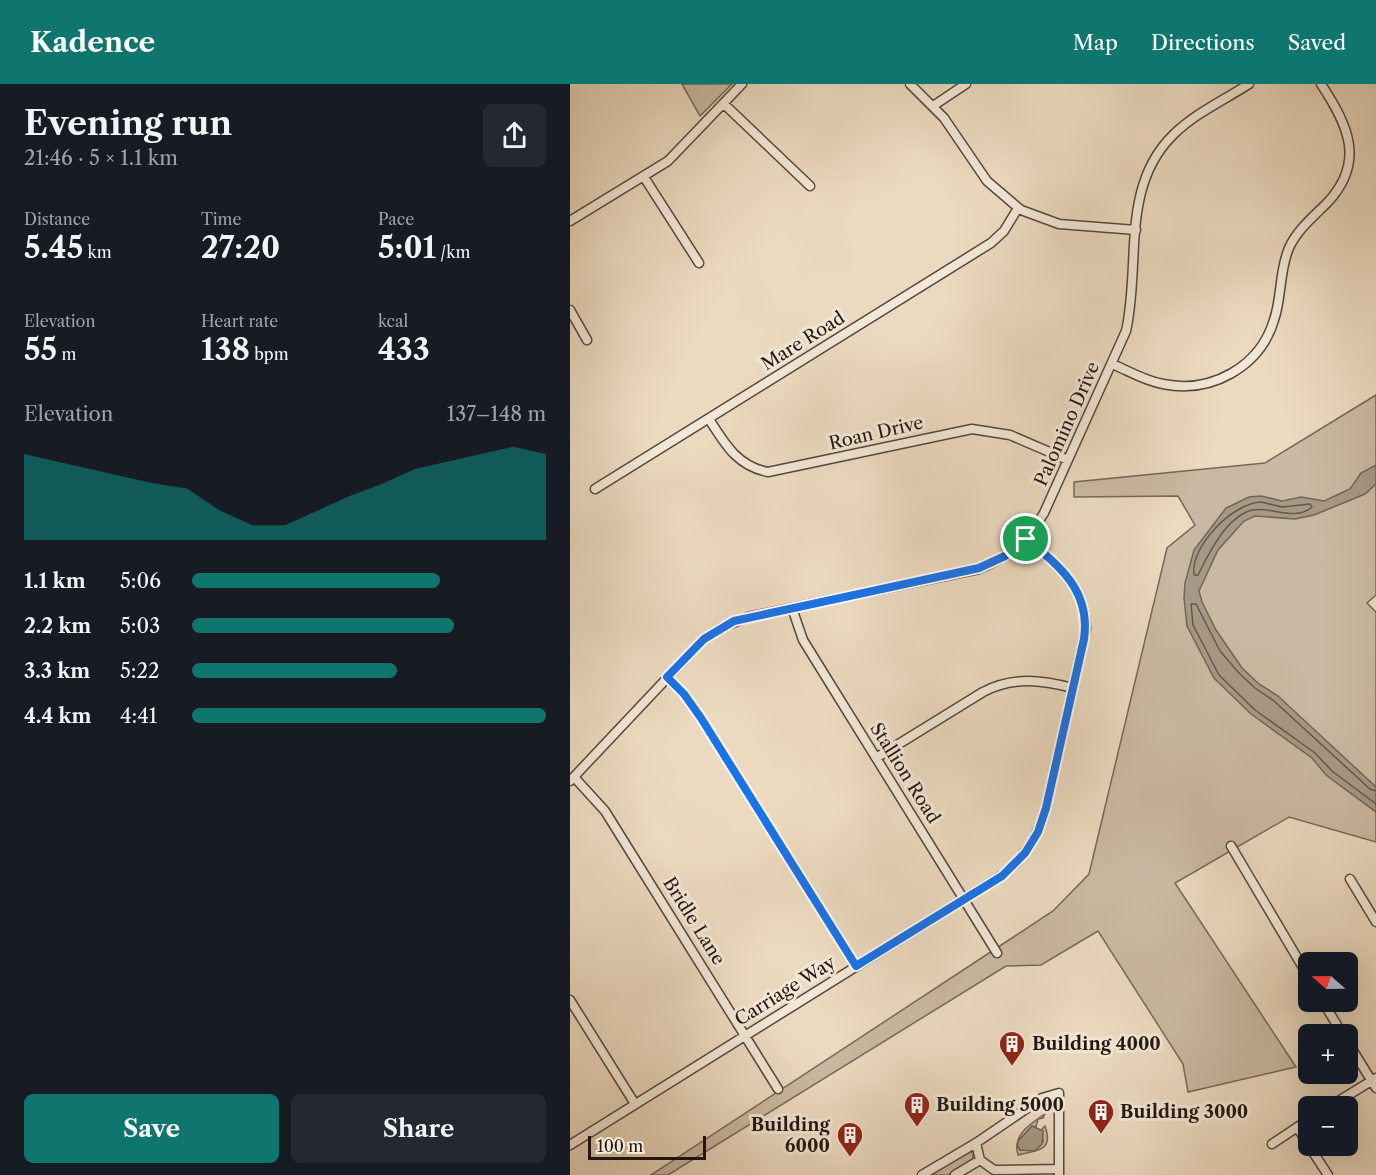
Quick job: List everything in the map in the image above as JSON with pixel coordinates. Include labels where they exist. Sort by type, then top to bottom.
[{"type":"street","points":[[570,221],[644,177],[672,156],[742,84]]},
{"type":"street","points":[[910,84],[933,105],[987,181],[1018,208],[1059,224],[1136,230]]},
{"type":"street","points":[[933,105],[966,84]]},
{"type":"street","name":"Palomino Drive","points":[[572,779],[704,639],[721,628],[748,617],[979,568],[1005,556],[1026,539],[1044,513],[1112,364],[1130,314],[1136,230],[1143,184],[1163,146],[1187,123],[1250,84]]},
{"type":"street","points":[[1112,364],[1161,384],[1196,386],[1229,375],[1259,350],[1278,309],[1282,270],[1289,248],[1302,229],[1338,189],[1348,167],[1350,148],[1346,127],[1321,84]]},
{"type":"street","points":[[724,104],[810,186]]},
{"type":"street","points":[[644,177],[699,263]]},
{"type":"street","name":"Mare Road","points":[[595,489],[991,243],[1004,231],[1018,208]]},
{"type":"street","points":[[570,310],[587,339]]},
{"type":"street","name":"Roan Drive","points":[[709,419],[738,459],[747,466],[768,472],[972,429],[1010,435],[1068,460]]},
{"type":"street","name":"Carriage Way","points":[[570,1145],[1015,865],[1038,832],[1046,808],[1086,628],[1081,598],[1065,572],[1026,539]]},
{"type":"street","name":"Stallion Road","points":[[792,608],[803,640],[997,953]]},
{"type":"street","points":[[667,677],[684,694],[695,710],[856,966]]},
{"type":"street","points":[[876,758],[983,692],[1002,684],[1036,680],[1073,688]]},
{"type":"street","name":"Bridle Lane","points":[[572,779],[605,811],[778,1089]]},
{"type":"street","points":[[1231,846],[1298,959]]},
{"type":"street","points":[[1350,879],[1376,922]]},
{"type":"street","points":[[570,1000],[635,1104]]},
{"type":"street","points":[[1349,1096],[1374,1082],[1358,1058]]},
{"type":"street","points":[[922,1175],[976,1143],[1042,1098],[1059,1093],[1059,1172],[994,1170],[980,1160],[976,1143]]},
{"type":"street","points":[[1272,1144],[1297,1126]]},
{"type":"street","points":[[1316,1156],[1328,1175]]},
{"type":"street","points":[[955,1175],[980,1160]]},
{"type":"shaded area","points":[[682,84],[732,84],[700,116]]},
{"type":"shaded area","points":[[1376,395],[1376,595],[1367,603],[1376,612],[1376,842],[1289,817],[1175,883],[1296,1067],[1188,1092],[1183,1064],[1098,931],[1041,965],[1006,966],[668,1175],[651,1175],[1053,911],[1089,874],[1167,548],[1195,525],[1178,496],[1074,497],[1074,482],[1265,463]]},
{"type":"shaded area","points":[[1038,1119],[1036,1127],[1032,1126],[1018,1142],[1020,1136],[1024,1131]]},
{"type":"shaded area","points":[[1045,1126],[1047,1141],[1041,1149],[1018,1155],[1017,1145],[1020,1150],[1032,1150],[1043,1142],[1042,1129]]},
{"type":"shaded area","points":[[970,1151],[973,1154],[973,1160],[948,1175],[928,1175]]},
{"type":"water","points":[[1376,465],[1376,484],[1365,494],[1314,515],[1295,519],[1255,516],[1244,521],[1218,550],[1199,591],[1216,630],[1242,668],[1259,684],[1278,696],[1376,787],[1376,812],[1326,775],[1312,758],[1251,714],[1214,678],[1187,626],[1184,598],[1185,583],[1194,550],[1226,508],[1249,497],[1261,496],[1282,501],[1301,497],[1324,501],[1350,489],[1361,473]]},
{"type":"water","points":[[1032,1126],[1043,1131],[1042,1144],[1035,1151],[1020,1150],[1017,1145],[1019,1140]]},
{"type":"place","name":"Building 4000","points":[[1012,1067]]},
{"type":"place","name":"Building 5000","points":[[917,1128]]},
{"type":"place","name":"Building 3000","points":[[1101,1135]]},
{"type":"place","name":"Building 6000","points":[[850,1158]]},
{"type":"route","points":[[1026,539],[1072,580],[1081,598],[1086,618],[1084,639],[1046,808],[1038,832],[1025,853],[1002,876],[856,966],[701,718],[684,694],[667,677],[704,639],[734,621],[979,568],[1005,556],[1026,539]]}]
